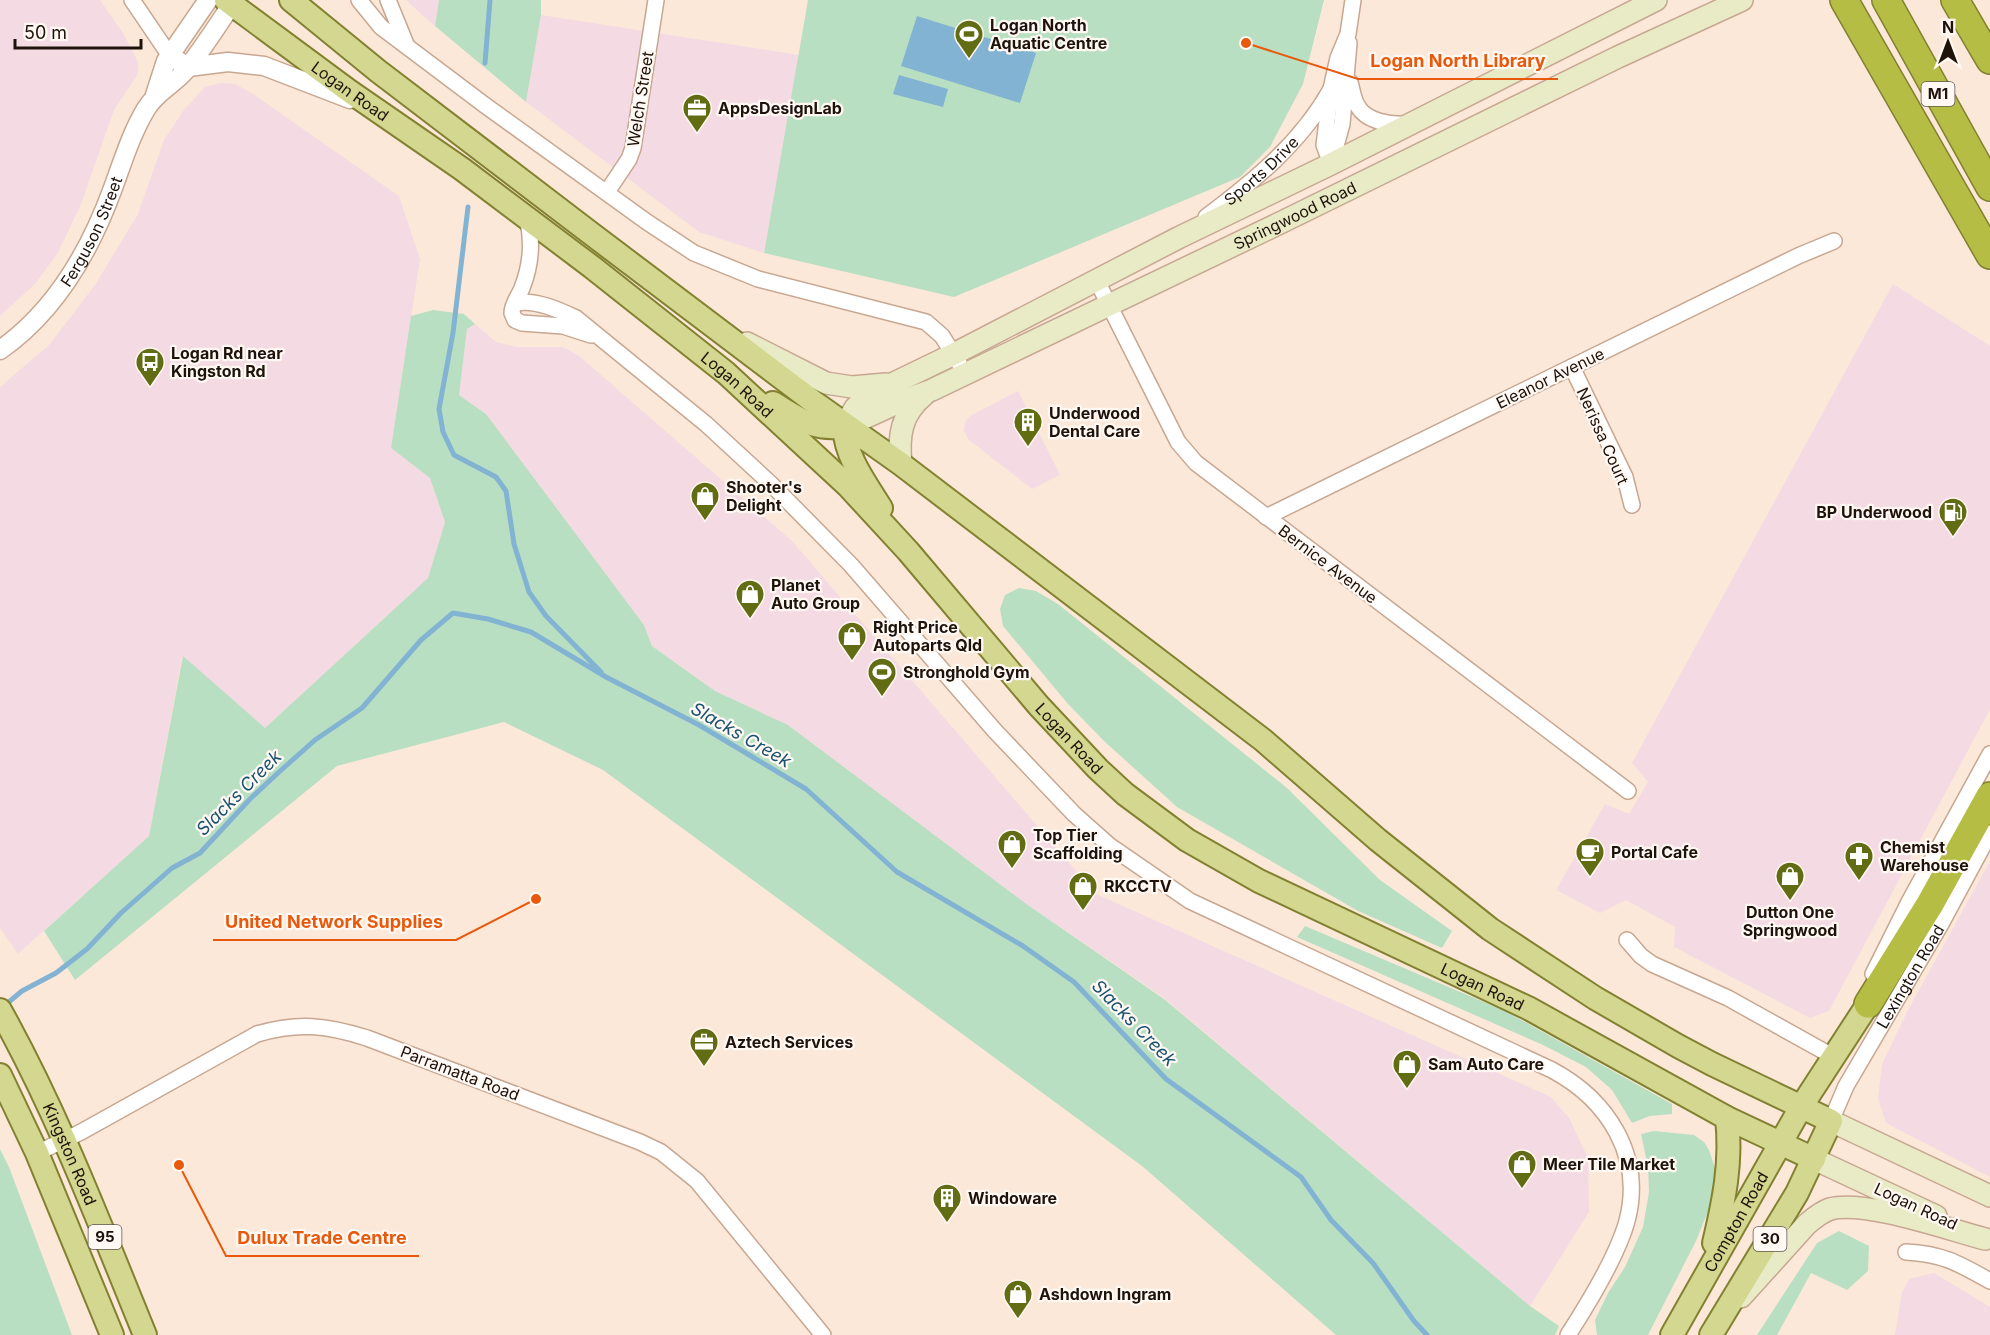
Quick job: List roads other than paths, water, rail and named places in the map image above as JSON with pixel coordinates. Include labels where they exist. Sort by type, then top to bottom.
[{"type":"highway","points":[[1844,0],[1990,255]]},
{"type":"highway","name":"M1","points":[[1886,0],[1990,187]]},
{"type":"highway","points":[[1956,0],[1990,60]]},
{"type":"highway","points":[[1868,1004],[1930,904],[1990,796]]},
{"type":"main road","name":"Springwood Road","points":[[845,426],[855,408],[865,399],[892,384],[1096,279],[1331,164],[1656,0]]},
{"type":"main road","name":"Springwood Road","points":[[845,426],[932,390],[1618,57],[1742,0]]},
{"type":"main road","name":"Logan Road","points":[[231,1],[372,107],[462,169],[649,311],[726,374],[848,486],[908,551],[1069,741],[1125,794],[1187,840],[1260,881],[1528,1008],[1727,1118],[1987,1240]]},
{"type":"main road","name":"Logan Road","points":[[295,2],[405,91],[1263,740],[1378,840],[1490,929],[1595,998],[1712,1064],[1990,1196]]},
{"type":"main road","name":"Sports Drive","points":[[1331,164],[1344,191]]},
{"type":"main road","points":[[1146,254],[1143,264],[1146,272],[1199,262]]},
{"type":"main road","points":[[714,326],[826,383],[852,387],[892,384]]},
{"type":"main road","points":[[726,374],[805,423],[826,428],[845,426],[845,442],[851,459],[908,551]]},
{"type":"main road","points":[[901,464],[900,433],[905,416],[911,407],[932,390]]},
{"type":"main road","name":"Lexington Road","points":[[1801,1107],[1868,1004]]},
{"type":"main road","name":"Kingston Road","points":[[0,1010],[65,1140],[145,1335]]},
{"type":"main road","name":"Kingston Road","points":[[0,1075],[37,1153],[112,1335]]},
{"type":"main road","name":"Compton Road","points":[[1672,1335],[1801,1107]]},
{"type":"main road","points":[[1707,1270],[1726,1189],[1729,1153],[1727,1118]]},
{"type":"main road","points":[[1814,1159],[1831,1121]]},
{"type":"main road","name":"30","points":[[1717,1327],[1771,1238],[1814,1159]]},
{"type":"main road","points":[[1717,1327],[1807,1224],[1829,1210],[1855,1208],[1873,1210],[1987,1240]]},
{"type":"street","points":[[132,0],[170,56],[188,67],[228,62],[264,66],[372,107]]},
{"type":"street","name":"Ferguson Street","points":[[0,350],[45,310],[80,263],[100,223],[133,132],[155,95],[170,56],[208,0]]},
{"type":"street","points":[[359,0],[381,27],[486,106],[694,253],[758,279],[919,319],[936,330],[954,354],[965,374]]},
{"type":"street","points":[[388,0],[407,45]]},
{"type":"street","name":"Welch Street","points":[[607,192],[629,159],[633,148],[656,0]]},
{"type":"street","name":"Sports Drive","points":[[1331,164],[1342,124],[1348,67],[1348,34],[1353,0]]},
{"type":"street","name":"Ferguson Street","points":[[155,95],[188,67],[231,1]]},
{"type":"street","name":"Sports Drive","points":[[1331,164],[1324,145],[1331,89],[1338,58],[1348,34]]},
{"type":"street","points":[[1348,67],[1355,103],[1367,116],[1394,124],[1420,119]]},
{"type":"street","name":"Sports Drive","points":[[1178,238],[1271,165],[1310,119],[1331,89]]},
{"type":"street","points":[[527,218],[531,232],[530,256],[524,284],[512,310],[515,320],[563,326],[600,339],[706,424],[805,517],[1074,814],[1124,856],[1190,901],[1552,1070],[1569,1079],[1588,1094],[1617,1130],[1626,1153],[1631,1188],[1629,1212],[1622,1237],[1584,1311],[1568,1335]]},
{"type":"street","name":"Eleanor Avenue","points":[[1266,517],[1798,256],[1834,242]]},
{"type":"street","name":"Bernice Avenue","points":[[1096,279],[1178,442],[1196,464],[1628,790]]},
{"type":"street","name":"Nerissa Court","points":[[1572,367],[1624,477],[1632,505]]},
{"type":"street","name":"Lexington Road","points":[[1868,1004],[1869,984],[1874,971],[1990,754]]},
{"type":"street","name":"Lexington Road","points":[[1831,1121],[1846,1086],[1941,924],[1990,833]]},
{"type":"street","points":[[1627,940],[1652,964],[1728,998],[1834,1057]]},
{"type":"street","name":"Parramatta Road","points":[[37,1153],[65,1140],[257,1034],[300,1026],[339,1029],[519,1095],[661,1152],[697,1181],[823,1335]]},
{"type":"street","points":[[1906,1252],[1928,1253],[1944,1257],[1990,1281]]},
{"type":"street","points":[[1582,1335],[1584,1311]]},
{"type":"water","name":"Logan North Aquatic Centre","points":[[917,16],[1036,53],[1020,103],[901,66]]},
{"type":"water","points":[[899,75],[948,89],[943,107],[893,94]]},
{"type":"waterway","points":[[485,63],[490,0]]},
{"type":"waterway","points":[[468,207],[453,333],[439,409],[443,432],[454,455],[496,477],[506,491],[514,544],[529,592],[546,616],[601,672]]},
{"type":"waterway","name":"Slacks Creek","points":[[4,1006],[22,991],[56,973],[87,949],[121,913],[172,868],[200,853],[251,798],[279,772],[315,740],[362,708],[421,640],[453,613],[488,619],[531,632],[606,677],[699,725],[806,789],[897,872],[1023,946],[1074,982],[1166,1079],[1301,1177],[1331,1220],[1373,1263],[1414,1321],[1427,1335]]},
{"type":"place","name":"Logan North Library","points":[[1246,43]]},
{"type":"place","name":"Logan North Aquatic Centre","points":[[969,60]]},
{"type":"place","name":"AppsDesignLab","points":[[697,134]]},
{"type":"place","name":"Logan Rd near Kingston Rd","points":[[150,388]]},
{"type":"place","name":"Underwood Dental Care","points":[[1028,448]]},
{"type":"place","name":"Shooter's Delight","points":[[705,522]]},
{"type":"place","name":"BP Underwood","points":[[1953,538]]},
{"type":"place","name":"Planet Auto Group","points":[[750,620]]},
{"type":"place","name":"Right Price Autoparts Qld","points":[[852,662]]},
{"type":"place","name":"Stronghold Gym","points":[[882,698]]},
{"type":"place","name":"Top Tier Scaffolding","points":[[1012,870]]},
{"type":"place","name":"Portal Cafe","points":[[1590,878]]},
{"type":"place","name":"Chemist Warehouse","points":[[1859,882]]},
{"type":"place","name":"United Network Supplies","points":[[536,899]]},
{"type":"place","name":"Dutton One Springwood","points":[[1790,902]]},
{"type":"place","name":"RKCCTV","points":[[1083,912]]},
{"type":"place","name":"Aztech Services","points":[[704,1068]]},
{"type":"place","name":"Sam Auto Care","points":[[1407,1090]]},
{"type":"place","name":"Dulux Trade Centre","points":[[179,1165]]},
{"type":"place","name":"Meer Tile Market","points":[[1522,1190]]},
{"type":"place","name":"Windoware","points":[[947,1224]]},
{"type":"place","name":"Ashdown Ingram","points":[[1018,1320]]}]
